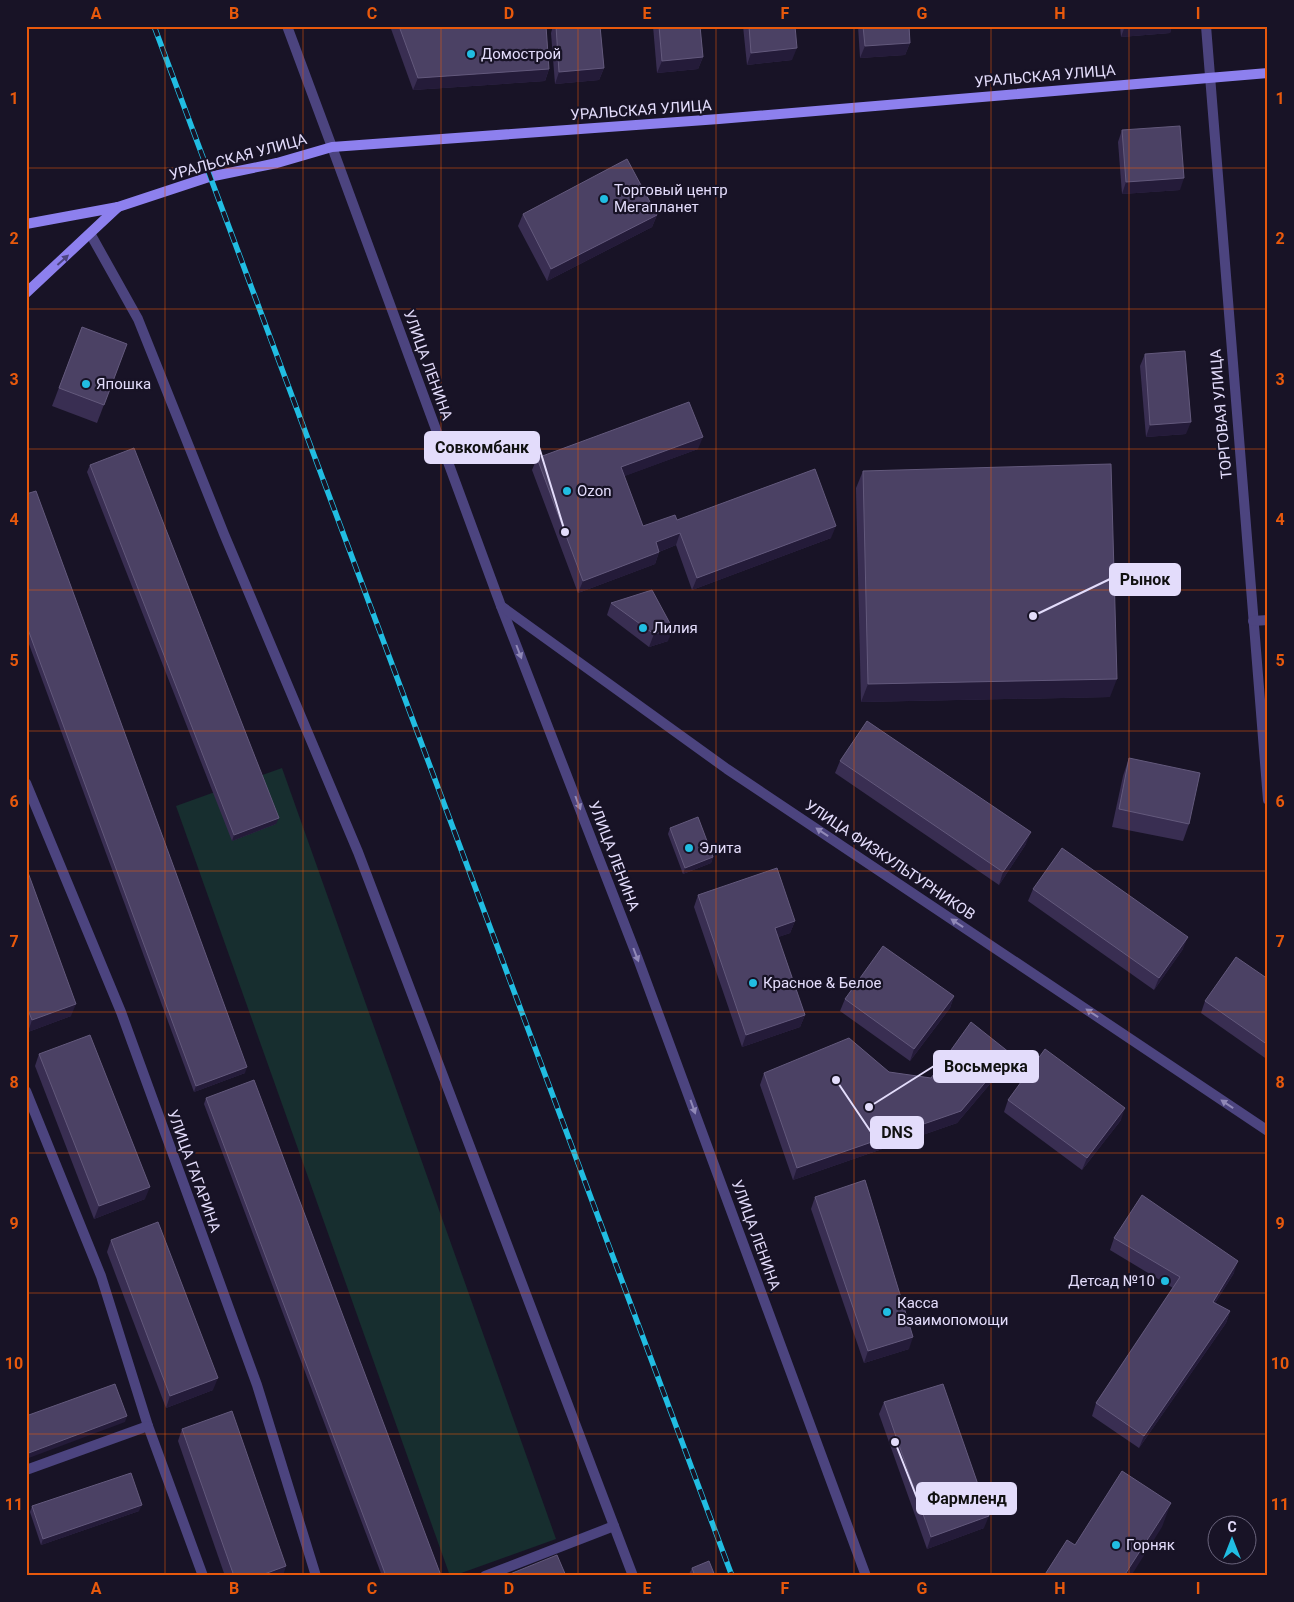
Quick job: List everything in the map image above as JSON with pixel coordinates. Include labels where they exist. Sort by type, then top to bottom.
[{"type":"main road","name":"УРАЛЬСКАЯ УЛИЦА","points":[[26,224],[118,207],[209,177],[277,163],[332,147],[711,120],[1268,73]]},
{"type":"main road","points":[[26,293],[118,207]]},
{"type":"street","name":"УЛИЦА ЛЕНИНА","points":[[287,26],[501,606],[641,968],[866,1576]]},
{"type":"street","name":"ТОРГОВАЯ УЛИЦА","points":[[1206,26],[1252,621],[1268,800]]},
{"type":"street","points":[[90,235],[138,319],[224,534],[358,852],[633,1576]]},
{"type":"street","name":"УЛИЦА ФИЗКУЛЬТУРНИКОВ","points":[[501,606],[728,769],[1268,1131]]},
{"type":"street","points":[[1252,621],[1268,620]]},
{"type":"street","name":"УЛИЦА ГАГАРИНА","points":[[26,783],[30,804],[121,1012],[254,1376],[316,1576]]},
{"type":"street","points":[[26,1091],[102,1276],[148,1426],[203,1576]]},
{"type":"street","points":[[26,1470],[148,1426]]},
{"type":"street","points":[[486,1576],[614,1526]]},
{"type":"green space","points":[[282,768],[556,1539],[453,1576],[450,1576],[176,806]]},
{"type":"building","name":"Домострой","points":[[399,26],[546,26],[549,69],[418,78]]},
{"type":"building","points":[[556,26],[600,26],[604,68],[559,72]]},
{"type":"building","points":[[659,26],[700,26],[703,57],[662,61]]},
{"type":"building","points":[[749,26],[795,26],[797,48],[751,53]]},
{"type":"building","points":[[863,26],[909,26],[910,43],[865,46]]},
{"type":"building","points":[[1180,126],[1184,178],[1126,182],[1122,130]]},
{"type":"building","name":"Торговый центр Мегапланет","points":[[627,159],[657,215],[551,269],[523,214]]},
{"type":"building","name":"Япошка","points":[[82,327],[127,344],[104,405],[59,388]]},
{"type":"building","points":[[1185,351],[1191,422],[1150,425],[1145,354]]},
{"type":"building","points":[[689,402],[703,437],[621,467],[643,526],[675,515],[677,520],[815,469],[836,526],[697,578],[680,533],[656,542],[659,552],[583,581],[537,458]]},
{"type":"building","points":[[134,448],[279,818],[234,835],[90,465]]},
{"type":"building","points":[[1111,464],[1117,679],[868,684],[863,471]]},
{"type":"building","points":[[36,491],[247,1067],[196,1086],[26,624],[26,494]]},
{"type":"building","points":[[652,590],[673,629],[654,634],[611,603]]},
{"type":"building","points":[[867,721],[1031,832],[1003,872],[840,761]]},
{"type":"building","points":[[1129,758],[1200,773],[1189,824],[1119,809]]},
{"type":"building","name":"Элита","points":[[698,817],[713,857],[685,868],[670,828]]},
{"type":"building","points":[[1062,848],[1188,937],[1159,978],[1033,889]]},
{"type":"building","points":[[26,867],[76,1004],[32,1020],[26,1005]]},
{"type":"building","name":"Красное & Белое","points":[[777,868],[795,921],[775,928],[805,1015],[746,1035],[698,895]]},
{"type":"building","points":[[883,946],[954,996],[914,1049],[845,999]]},
{"type":"building","points":[[1236,957],[1268,979],[1268,1045],[1205,1001]]},
{"type":"building","points":[[971,1022],[1010,1053],[961,1111],[797,1168],[764,1073],[849,1038],[889,1072],[931,1078]]},
{"type":"building","points":[[90,1035],[150,1187],[99,1206],[39,1054]]},
{"type":"building","points":[[1045,1049],[1125,1108],[1087,1158],[1008,1100]]},
{"type":"building","points":[[254,1080],[440,1573],[433,1576],[386,1576],[206,1098]]},
{"type":"building","points":[[865,1180],[913,1337],[868,1351],[815,1197]]},
{"type":"building","points":[[1142,1195],[1238,1261],[1213,1302],[1230,1311],[1144,1436],[1096,1403],[1180,1277],[1114,1238]]},
{"type":"building","points":[[158,1222],[218,1378],[170,1396],[111,1240]]},
{"type":"building","points":[[115,1384],[127,1416],[26,1454],[26,1416]]},
{"type":"building","points":[[943,1384],[989,1516],[931,1537],[884,1402]]},
{"type":"building","points":[[232,1411],[286,1566],[259,1576],[234,1576],[182,1429]]},
{"type":"building","name":"Горняк","points":[[1122,1471],[1171,1503],[1124,1576],[1044,1576],[1067,1540],[1075,1545]]},
{"type":"building","points":[[131,1473],[142,1505],[43,1539],[32,1506]]},
{"type":"building","points":[[557,1555],[566,1576],[511,1576],[510,1574]]},
{"type":"building","points":[[709,1561],[715,1576],[695,1576],[692,1568]]},
{"type":"railway","points":[[154,26],[732,1576]]},
{"type":"place","name":"Домострой","points":[[471,54]]},
{"type":"place","name":"Торговый центр Мегапланет","points":[[604,199]]},
{"type":"place","name":"Япошка","points":[[86,384]]},
{"type":"place","name":"Ozon","points":[[567,491]]},
{"type":"place","name":"Совкомбанк","points":[[565,532]]},
{"type":"place","name":"Рынок","points":[[1033,616]]},
{"type":"place","name":"Лилия","points":[[643,628]]},
{"type":"place","name":"Элита","points":[[689,848]]},
{"type":"place","name":"Красное & Белое","points":[[753,983]]},
{"type":"place","name":"DNS","points":[[836,1080]]},
{"type":"place","name":"Восьмерка","points":[[869,1107]]},
{"type":"place","name":"Детсад №10","points":[[1165,1281]]},
{"type":"place","name":"Касса Взаимопомощи","points":[[887,1312]]},
{"type":"place","name":"Фармленд","points":[[895,1442]]},
{"type":"place","name":"Горняк","points":[[1116,1545]]}]
